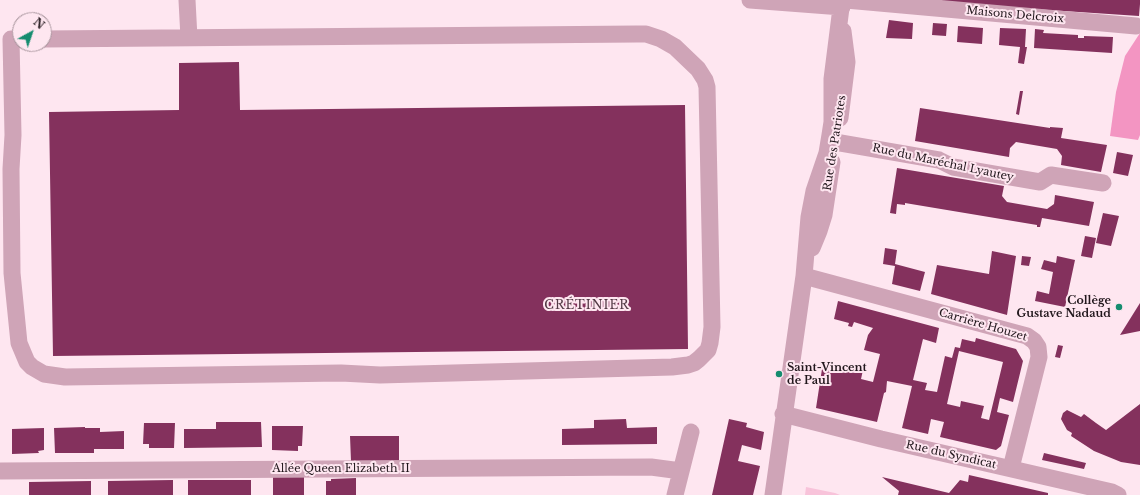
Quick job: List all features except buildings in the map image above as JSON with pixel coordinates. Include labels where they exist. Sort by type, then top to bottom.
[{"type":"street","points":[[187,0],[189,38]]},
{"type":"street","name":"Maisons Delcroix","points":[[750,0],[843,2],[1136,26]]},
{"type":"street","name":"Rue des Patriotes","points":[[773,495],[783,414],[804,276],[809,217],[814,191],[832,142],[832,72],[843,2]]},
{"type":"street","points":[[12,39],[12,273],[18,343],[27,362],[37,371],[44,374],[65,378],[341,373],[380,375],[672,367],[694,363],[708,350],[712,327],[707,87],[705,80],[698,69],[675,47],[654,36],[642,34],[52,39]]},
{"type":"street","name":"Rue du Maréchal Lyautey","points":[[832,142],[939,160],[953,167],[1040,182],[1051,175],[1103,183]]},
{"type":"street","name":"Carrière Houzet","points":[[804,276],[1027,336],[1034,341],[1038,347],[1039,357],[1011,468]]},
{"type":"street","name":"Rue du Syndicat","points":[[783,414],[881,439],[1112,492],[1118,495]]},
{"type":"street","points":[[675,495],[691,432]]},
{"type":"street","name":"Allée Queen Elizabeth II","points":[[0,471],[651,467],[681,471]]},
{"type":"shaded area","points":[[1140,33],[1140,135],[1138,140],[1110,136],[1116,92],[1125,56]]},
{"type":"shaded area","points":[[806,487],[835,493],[840,495],[805,495]]},
{"type":"place","name":"Collège Gustave Nadaud","points":[[1119,307]]},
{"type":"place","name":"Saint-Vincent de Paul","points":[[779,374]]},
{"type":"district","name":"CRÉTINIER","points":[[587,306]]}]
